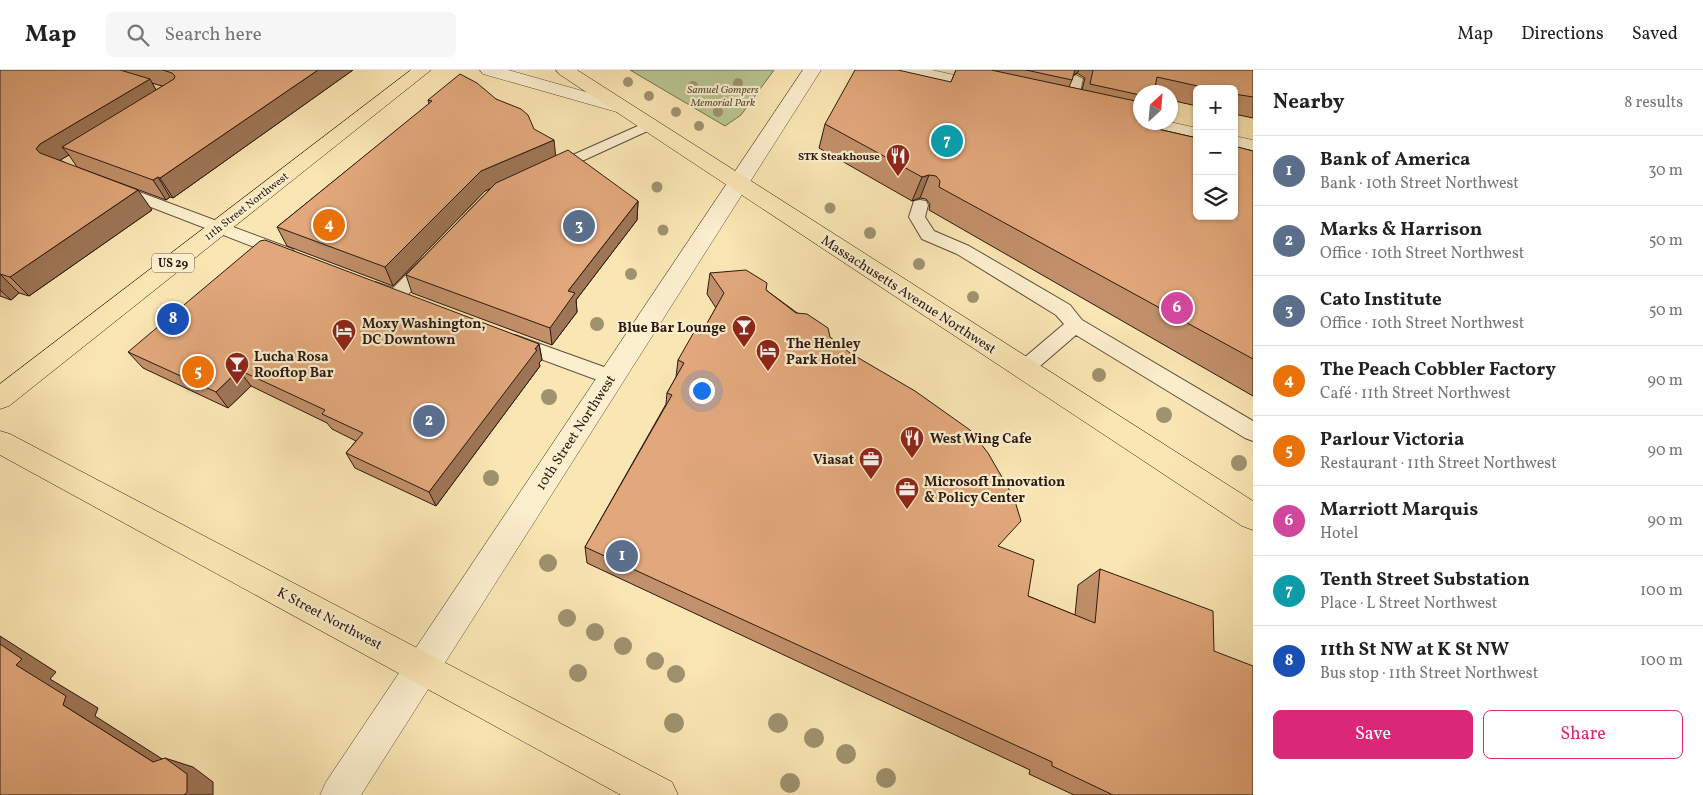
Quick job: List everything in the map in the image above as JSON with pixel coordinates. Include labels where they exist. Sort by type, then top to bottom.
[{"type":"main road","name":"11th Street Northwest","points":[[0,398],[422,70]]},
{"type":"main road","name":"Massachusetts Avenue Northwest","points":[[565,70],[1253,517]]},
{"type":"main road","name":"K Street Northwest","points":[[0,442],[659,795]]},
{"type":"street","points":[[489,70],[623,108]]},
{"type":"street","name":"10th Street Northwest","points":[[339,795],[812,70]]},
{"type":"street","points":[[917,71],[1004,91]]},
{"type":"street","points":[[1051,102],[1087,110]]},
{"type":"street","points":[[1178,130],[1193,133]]},
{"type":"street","points":[[1238,143],[1253,146]]},
{"type":"lane","points":[[1070,106],[1076,79]]},
{"type":"lane","points":[[535,177],[649,124]]},
{"type":"lane","points":[[107,185],[305,260]]},
{"type":"lane","points":[[920,205],[917,217],[928,235],[963,250],[1063,310],[1075,325],[1253,432]]},
{"type":"lane","points":[[396,296],[437,253]]},
{"type":"lane","points":[[360,282],[414,303]]},
{"type":"lane","points":[[1025,368],[1075,325]]},
{"type":"lane","points":[[497,335],[611,377]]},
{"type":"green space","name":"Samuel Gompers Memorial Park","points":[[630,70],[774,70],[741,115],[725,126]]},
{"type":"building","points":[[0,70],[120,70],[150,79],[40,144],[36,149],[40,153],[138,190],[10,277],[0,274]]},
{"type":"building","points":[[163,70],[318,70],[160,178],[158,177],[153,180],[62,147],[174,79],[175,76],[172,73]]},
{"type":"building","points":[[855,70],[898,70],[951,82],[956,70],[991,70],[1133,100],[1133,130],[1162,130],[1193,137],[1193,220],[1238,220],[1238,147],[1253,151],[1253,359],[939,187],[940,181],[936,176],[922,177],[825,124]]},
{"type":"building","points":[[1026,70],[1075,70],[1072,80]]},
{"type":"building","points":[[1093,70],[1253,70],[1253,97],[1238,95],[1238,85],[1193,85],[1157,77],[1155,85],[1133,85],[1133,93],[1090,84]]},
{"type":"building","points":[[460,74],[477,83],[496,99],[521,109],[528,115],[534,129],[554,140],[481,171],[385,267],[277,227],[432,101],[428,100]]},
{"type":"building","points":[[568,150],[638,201],[568,291],[575,293],[550,328],[406,275],[496,183]]},
{"type":"building","points":[[265,240],[539,344],[535,349],[537,350],[429,492],[346,453],[363,433],[322,414],[325,410],[239,370],[216,392],[128,352],[260,241]]},
{"type":"building","points":[[746,270],[767,283],[766,290],[796,313],[807,314],[828,328],[830,337],[850,353],[915,391],[970,430],[988,453],[1014,498],[1021,521],[998,546],[1034,560],[1028,596],[1095,623],[1100,569],[1213,611],[1214,651],[1253,666],[1253,795],[1113,795],[1052,766],[1052,762],[585,547],[672,395],[667,393],[684,363],[678,360],[694,332],[701,334],[724,293],[710,273]]},
{"type":"building","points":[[0,644],[22,659],[16,665],[66,696],[63,705],[153,762],[165,758],[187,774],[187,792],[184,795],[0,795]]},
{"type":"place","name":"Tenth Street Substation","points":[[947,141]]},
{"type":"place","name":"STK Steakhouse","points":[[898,177]]},
{"type":"place","name":"The Peach Cobbler Factory","points":[[329,225]]},
{"type":"place","name":"Cato Institute","points":[[579,226]]},
{"type":"place","name":"Marriott Marquis","points":[[1177,308]]},
{"type":"place","name":"11th St NW at K St NW","points":[[173,319]]},
{"type":"place","name":"Blue Bar Lounge","points":[[744,348]]},
{"type":"place","name":"Moxy Washington, DC Downtown","points":[[344,352]]},
{"type":"place","name":"Parlour Victoria","points":[[198,372]]},
{"type":"place","name":"The Henley Park Hotel","points":[[768,372]]},
{"type":"place","name":"Lucha Rosa Rooftop Bar","points":[[237,385]]},
{"type":"place","name":"Marks & Harrison","points":[[429,421]]},
{"type":"place","name":"West Wing Cafe","points":[[912,459]]},
{"type":"place","name":"Viasat","points":[[871,480]]},
{"type":"place","name":"Microsoft Innovation & Policy Center","points":[[907,510]]},
{"type":"place","name":"Bank of America","points":[[622,556]]}]
